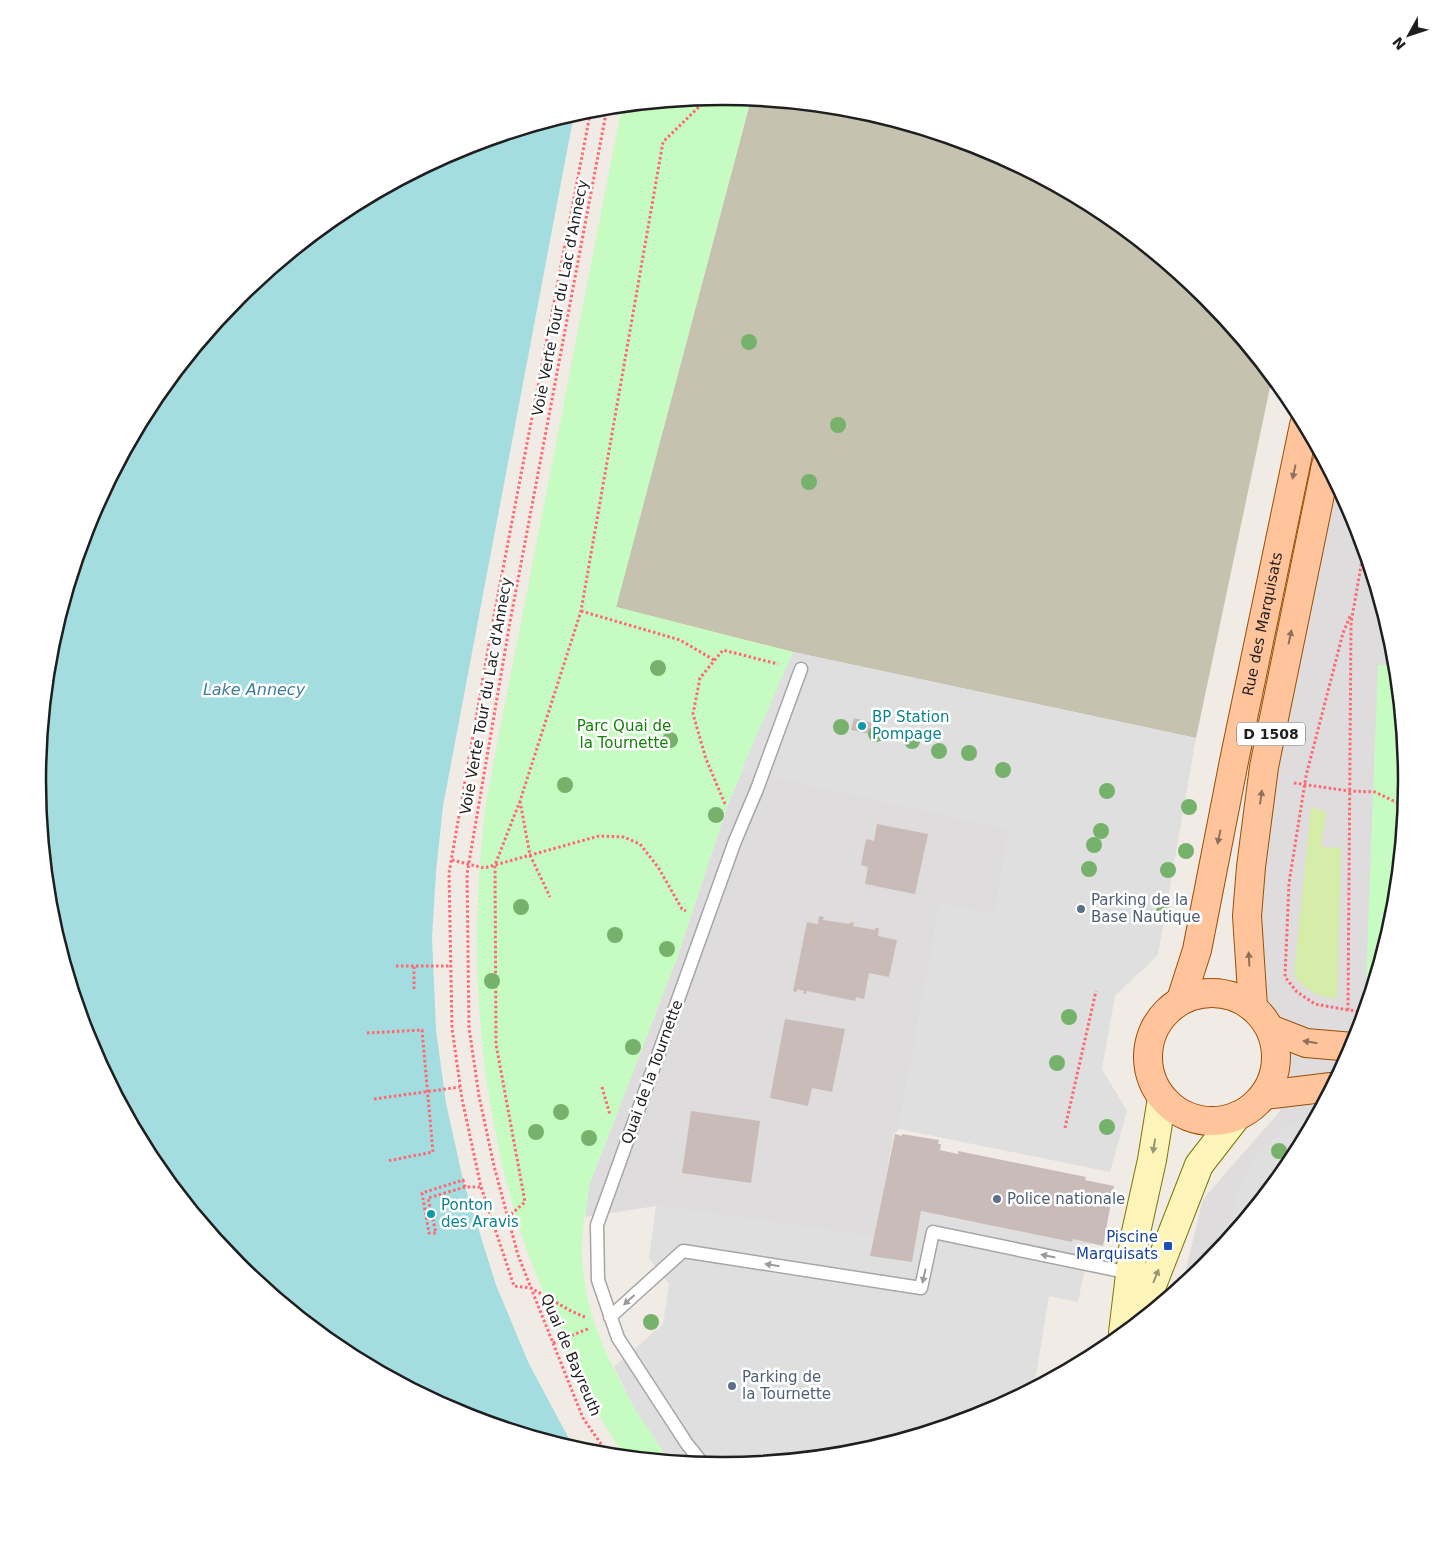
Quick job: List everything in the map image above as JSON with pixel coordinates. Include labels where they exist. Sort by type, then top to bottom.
[{"type":"main road","name":"Rue des Marquisats","points":[[1181,1000],[1198,950],[1213,867],[1302,435]]},
{"type":"main road","name":"Rue des Marquisats","points":[[1253,1007],[1247,916],[1251,867],[1264,767],[1324,475]]},
{"type":"main road","points":[[1218,992],[1242,1000],[1253,1007],[1263,1017],[1270,1029],[1276,1051],[1276,1062],[1272,1079],[1264,1095],[1252,1107],[1237,1116],[1224,1120],[1210,1121],[1183,1115],[1162,1098],[1155,1087],[1148,1066],[1148,1047],[1158,1020],[1168,1009],[1192,995],[1218,992]]},
{"type":"main road","points":[[1270,1029],[1306,1043],[1344,1045]]},
{"type":"main road","points":[[1264,1095],[1324,1088]]},
{"type":"main road","points":[[1124,1323],[1134,1241],[1152,1160],[1162,1098]]},
{"type":"main road","points":[[1143,1309],[1199,1165],[1237,1116]]},
{"type":"lane","name":"Quai de la Tournette","points":[[696,1456],[618,1338],[598,1280],[598,1225],[739,832],[757,790],[801,669]]},
{"type":"lane","points":[[610,1317],[683,1252],[921,1288],[933,1232],[1130,1273]]},
{"type":"path","points":[[493,1222],[507,1218],[526,1202],[496,1044],[495,865],[520,801],[581,611],[663,142],[700,106]]},
{"type":"path","name":"Voie Verte Tour du Lac d'Annecy","points":[[530,1288],[507,1218],[479,1096],[469,1028],[467,874],[510,622],[606,116]]},
{"type":"path","points":[[530,1288],[514,1286],[475,1165],[460,1086],[452,1028],[449,873],[493,622],[589,118]]},
{"type":"path","points":[[1348,1010],[1351,622],[1362,563]]},
{"type":"path","points":[[1354,607],[1343,633],[1305,784],[1289,883],[1285,977],[1297,992],[1316,1004],[1357,1011]]},
{"type":"path","points":[[581,611],[680,640],[714,660]]},
{"type":"path","points":[[739,832],[726,807],[706,759],[693,714],[700,678],[723,650],[801,669]]},
{"type":"path","points":[[1263,780],[1349,791],[1375,792],[1397,803]]},
{"type":"path","points":[[520,801],[530,855],[550,897]]},
{"type":"path","points":[[452,860],[484,868],[599,836],[624,837],[640,844],[658,867],[682,908],[706,923]]},
{"type":"path","points":[[396,966],[451,966]]},
{"type":"path","points":[[414,966],[414,989]]},
{"type":"path","points":[[1065,1128],[1096,991]]},
{"type":"path","points":[[367,1034],[422,1030],[433,1152],[387,1161]]},
{"type":"path","points":[[374,1099],[460,1086]]},
{"type":"path","points":[[465,1187],[463,1180],[422,1193],[429,1234],[436,1232],[428,1198],[465,1187],[481,1187]]},
{"type":"path","name":"Quai de Bayreuth","points":[[530,1288],[583,1418],[602,1446]]},
{"type":"path","points":[[553,1343],[594,1326],[610,1317]]},
{"type":"shaded area","points":[[749,106],[810,111],[854,118],[897,128],[981,157],[1021,175],[1060,196],[1097,219],[1168,273],[1230,335],[1270,387],[1196,738],[793,652],[616,607]]},
{"type":"shaded area","points":[[1329,484],[1362,564],[1375,606],[1385,649],[1392,693],[1398,781],[1392,869],[1385,913],[1375,956],[1362,998],[1328,1080],[1307,1119],[1284,1156],[1258,1192],[1230,1227],[1185,1273],[1203,1199],[1280,1111],[1259,966],[1263,780]]},
{"type":"shaded area","name":"Parking de la Base Nautique","points":[[793,652],[1196,738],[1158,955],[1115,996],[1102,1069],[1127,1111],[1110,1172],[899,1129],[940,903],[995,915],[1010,829],[742,769]]},
{"type":"shaded area","points":[[742,769],[1010,829],[995,915],[940,904],[899,1129],[894,1134],[874,1237],[656,1206],[585,1217],[589,1186],[677,958],[727,807]]},
{"type":"shaded area","points":[[1307,1118],[1284,1156],[1228,1229],[1239,1185],[1259,1151],[1284,1129]]},
{"type":"shaded area","points":[[656,1206],[874,1237],[870,1256],[912,1262],[921,1211],[1072,1242],[1073,1239],[1090,1243],[1078,1302],[1049,1296],[1035,1379],[981,1405],[897,1434],[854,1444],[810,1451],[722,1457],[665,1454],[633,1406],[614,1367],[663,1324],[669,1284],[649,1258]]},
{"type":"green space","name":"Parc Quai de la Tournette","points":[[722,105],[749,106],[616,607],[793,652],[727,807],[677,958],[589,1186],[584,1222],[582,1259],[585,1287],[592,1314],[601,1340],[625,1390],[665,1454],[620,1449],[605,1425],[579,1376],[542,1290],[520,1230],[509,1190],[491,1107],[480,1024],[477,940],[478,898],[487,796],[621,113],[678,107]]},
{"type":"green space","points":[[1378,665],[1388,665],[1396,737],[1398,781],[1396,825],[1385,913],[1375,956],[1366,983]]},
{"type":"green space","points":[[1311,807],[1326,812],[1321,847],[1341,848],[1337,999],[1313,992],[1294,976]]},
{"type":"water","name":"Lake Annecy","points":[[572,122],[443,806],[432,937],[436,1030],[446,1103],[463,1180],[496,1285],[529,1364],[569,1439],[505,1421],[463,1405],[423,1387],[384,1366],[347,1343],[276,1289],[214,1227],[160,1156],[137,1119],[116,1080],[82,998],[69,956],[59,913],[52,869],[46,781],[52,693],[59,649],[69,606],[82,564],[116,482],[160,406],[186,370],[214,335],[244,303],[276,273],[347,219],[423,175],[463,157],[505,141]]},
{"type":"building","name":"BP Station Pompage","points":[[854,718],[873,723],[870,734],[851,730]]},
{"type":"building","points":[[877,824],[928,834],[915,894],[865,884],[868,867],[861,865],[866,839],[874,841]]},
{"type":"building","points":[[819,916],[824,917],[823,920],[854,923],[853,926],[875,930],[875,928],[879,928],[878,936],[897,940],[889,977],[869,973],[864,999],[856,997],[855,1001],[807,991],[806,994],[803,993],[804,991],[797,989],[797,992],[793,991],[807,922],[818,924]]},
{"type":"building","points":[[785,1019],[845,1029],[832,1092],[812,1088],[808,1106],[770,1098]]},
{"type":"building","points":[[691,1111],[760,1121],[751,1183],[682,1173]]},
{"type":"building","name":"Police nationale","points":[[895,1134],[939,1140],[938,1144],[941,1144],[940,1150],[958,1154],[958,1151],[1086,1177],[1085,1180],[1114,1186],[1103,1246],[1073,1239],[1072,1242],[921,1211],[912,1262],[870,1256]]},
{"type":"place","name":"BP Station Pompage","points":[[862,726]]},
{"type":"place","name":"Parking de la Base Nautique","points":[[1081,909]]},
{"type":"place","name":"Police nationale","points":[[997,1199]]},
{"type":"place","name":"Ponton des Aravis","points":[[431,1214]]},
{"type":"place","name":"Piscine Marquisats","points":[[1168,1246]]},
{"type":"place","name":"Parking de la Tournette","points":[[732,1386]]}]
